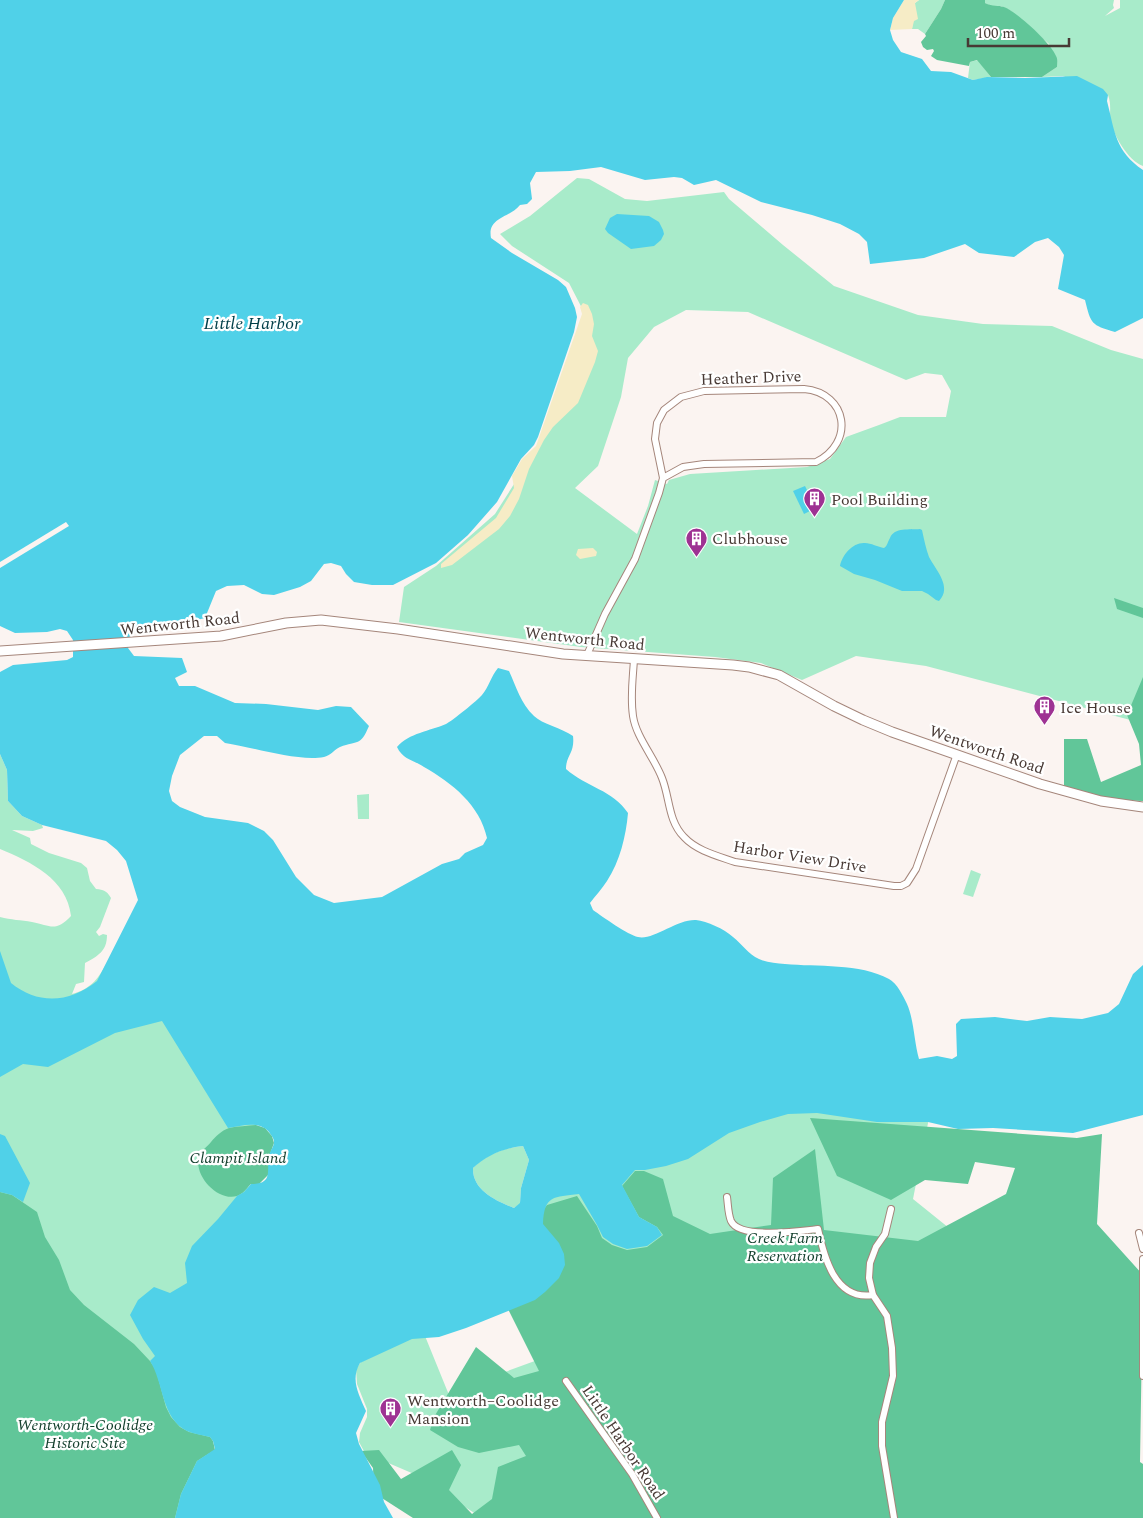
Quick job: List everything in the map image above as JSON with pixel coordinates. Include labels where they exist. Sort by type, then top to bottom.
[{"type":"main road","name":"Wentworth Road","points":[[0,651],[221,636],[286,623],[321,620],[398,629],[563,654],[733,665],[764,670],[779,675],[834,706],[892,732],[1070,794],[1143,807]]},
{"type":"street","name":"Heather Drive","points":[[744,389],[812,389],[833,401],[840,413],[842,427],[835,446],[824,458],[816,462],[704,464],[683,467],[663,478],[655,447],[657,423],[664,410],[685,395],[704,391],[744,389]]},
{"type":"street","points":[[587,655],[602,620],[635,559],[663,478]]},
{"type":"street","name":"Harbor View Drive","points":[[634,659],[631,696],[633,718],[662,778],[675,825],[685,839],[698,848],[736,862],[901,886],[907,883],[916,869],[957,754]]},
{"type":"street","points":[[727,1197],[731,1220],[736,1227],[741,1229],[753,1232],[818,1229],[826,1260],[840,1284],[854,1294],[873,1295]]},
{"type":"street","points":[[891,1209],[885,1234],[876,1247],[870,1263],[869,1278],[873,1295],[887,1316],[892,1348],[893,1376],[882,1422],[882,1446],[894,1518]]},
{"type":"street","points":[[1139,1233],[1143,1249]]},
{"type":"street","points":[[1143,1260],[1143,1376]]},
{"type":"street","name":"Little Harbor Road","points":[[566,1381],[632,1474],[657,1518]]},
{"type":"green space","points":[[919,0],[945,0],[925,34],[918,29],[912,29],[915,3]]},
{"type":"green space","points":[[945,0],[985,0],[985,3],[1010,10],[1033,28],[1053,50],[1057,57],[1057,67],[1042,77],[991,77],[977,60],[970,62],[969,66],[937,60],[931,56],[934,51],[933,49],[927,50],[921,42]]},
{"type":"green space","points":[[985,0],[1114,0],[1114,8],[1105,16],[1120,8],[1120,0],[1143,0],[1143,166],[1126,153],[1117,138],[1111,124],[1108,95],[1063,76],[1042,77],[1057,67],[1049,44],[1011,11],[1001,6],[993,7],[985,3]]},
{"type":"green space","points":[[978,60],[991,77],[973,80],[968,78],[970,62]]},
{"type":"green space","points":[[577,178],[589,179],[625,199],[647,201],[724,192],[729,199],[834,286],[918,315],[983,324],[1052,326],[1111,350],[1143,359],[1143,712],[1138,722],[926,666],[856,656],[802,680],[761,663],[715,657],[581,647],[399,622],[404,587],[436,566],[495,514],[544,437],[586,316],[569,283],[512,246],[500,234],[530,216]],"holes":[[[686,310],[748,312],[906,380],[925,373],[942,375],[951,391],[946,417],[900,417],[846,437],[830,459],[807,467],[690,474],[669,480],[667,484],[655,480],[648,506],[637,534],[575,488],[598,466],[621,397],[628,358],[654,327]]]},
{"type":"green space","points":[[1114,598],[1143,608],[1143,618],[1117,609]]},
{"type":"green space","points":[[1143,677],[1143,801],[1113,800],[1064,787],[1064,739],[1087,739],[1101,782],[1141,765],[1139,744],[1127,715]]},
{"type":"green space","points":[[0,754],[7,770],[8,801],[22,816],[42,825],[43,828],[33,831],[12,830],[30,838],[31,844],[49,853],[81,863],[87,868],[90,881],[96,889],[105,891],[111,898],[100,927],[96,932],[99,936],[107,935],[107,941],[98,955],[85,963],[84,982],[76,984],[72,994],[90,986],[108,961],[133,981],[256,1125],[214,1437],[175,1518],[0,1518],[0,917],[57,926],[71,916],[63,892],[55,882],[35,866],[0,849]]},
{"type":"green space","points":[[369,794],[369,819],[358,819],[357,795]]},
{"type":"green space","points":[[971,870],[981,874],[973,897],[963,894]]},
{"type":"green space","name":"Creek Farm Reservation","points":[[776,1109],[929,1118],[913,1199],[949,1228],[665,1518],[482,1518],[414,1474],[365,1453],[359,1442],[360,1433],[367,1417],[367,1409],[357,1384],[356,1369],[361,1362],[413,1337],[425,1336],[449,1395],[464,1387],[554,1354],[529,1206],[623,1173]]},
{"type":"green space","points":[[810,1118],[1077,1138],[1102,1134],[1097,1224],[1143,1275],[1140,1462],[1143,1464],[1143,1518],[413,1518],[374,1493],[373,1468],[361,1451],[379,1450],[401,1479],[452,1450],[461,1465],[449,1490],[472,1514],[492,1499],[498,1467],[526,1456],[519,1445],[479,1453],[458,1447],[430,1430],[434,1417],[476,1347],[514,1378],[539,1371],[508,1309],[538,1217],[547,1205],[577,1196],[597,1226],[602,1238],[612,1245],[627,1250],[647,1247],[663,1235],[657,1227],[639,1217],[622,1186],[635,1171],[644,1171],[663,1179],[673,1216],[710,1234],[771,1225],[773,1178],[815,1149],[824,1230],[918,1241],[1006,1194],[1015,1168],[975,1162],[968,1184],[925,1180],[891,1200],[837,1176]]},
{"type":"green space","name":"Clampit Island","points":[[256,1125],[265,1128],[272,1136],[274,1143],[269,1157],[269,1174],[259,1184],[251,1184],[237,1196],[229,1197],[222,1195],[214,1190],[202,1177],[198,1162],[200,1154],[226,1129]]},
{"type":"green space","points":[[523,1146],[529,1160],[521,1188],[520,1204],[514,1208],[486,1194],[476,1183],[473,1168],[484,1159],[496,1153],[509,1148]]},
{"type":"green space","name":"Wentworth-Coolidge Historic Site","points":[[0,1192],[12,1195],[37,1212],[45,1237],[59,1260],[70,1290],[84,1305],[134,1344],[150,1361],[156,1370],[166,1407],[171,1417],[180,1427],[189,1432],[210,1437],[213,1441],[215,1450],[197,1461],[181,1494],[175,1518],[0,1518]]},
{"type":"sand","points":[[904,0],[919,0],[915,3],[918,19],[914,21],[912,29],[890,30],[893,18]]},
{"type":"sand","points":[[583,303],[588,305],[592,314],[594,324],[592,336],[598,351],[578,403],[553,427],[544,440],[529,469],[519,499],[510,516],[499,529],[452,565],[441,568],[441,564],[496,518],[514,488],[512,476],[522,459],[536,446],[582,314],[580,307]]},
{"type":"sand","points":[[593,548],[597,552],[596,556],[580,559],[576,555],[578,549]]},
{"type":"water","name":"Little Harbor","points":[[0,0],[904,0],[893,18],[890,30],[893,40],[901,52],[922,59],[931,71],[951,72],[973,80],[987,77],[1077,76],[1103,89],[1108,95],[1107,101],[1121,148],[1143,170],[1143,318],[1115,332],[1093,322],[1085,300],[1058,289],[1064,255],[1059,247],[1048,238],[1035,242],[1014,257],[979,253],[965,244],[924,258],[870,264],[867,242],[859,234],[840,224],[761,202],[716,180],[694,185],[682,178],[674,177],[645,180],[601,167],[570,171],[536,172],[530,183],[532,199],[527,204],[520,205],[500,218],[492,226],[491,238],[566,287],[577,317],[574,332],[538,437],[534,445],[521,459],[497,502],[468,535],[436,563],[393,585],[372,585],[354,582],[341,566],[331,563],[324,564],[311,581],[300,587],[274,595],[262,594],[244,585],[227,586],[216,591],[205,618],[172,626],[147,625],[131,628],[128,648],[134,656],[182,658],[187,672],[175,678],[179,686],[195,686],[235,703],[266,704],[318,710],[336,706],[351,707],[369,726],[358,742],[340,747],[326,756],[313,758],[225,743],[217,736],[204,736],[180,755],[172,776],[169,791],[172,801],[180,807],[205,817],[248,823],[264,831],[273,840],[296,877],[314,895],[334,903],[382,897],[442,864],[459,859],[465,853],[483,845],[487,838],[478,815],[471,805],[445,780],[402,755],[397,747],[407,738],[446,724],[459,715],[482,695],[498,668],[509,671],[522,700],[534,716],[573,736],[573,746],[567,760],[566,769],[615,799],[628,813],[626,831],[619,857],[612,873],[590,903],[593,910],[603,917],[638,937],[650,936],[681,923],[696,920],[725,931],[752,954],[765,961],[852,968],[878,974],[892,981],[907,1004],[919,1059],[937,1056],[952,1059],[957,1056],[956,1024],[961,1019],[995,1017],[1027,1021],[1050,1017],[1082,1019],[1108,1013],[1119,1004],[1133,974],[1143,965],[1143,1115],[1073,1133],[993,1128],[958,1129],[928,1122],[877,1122],[817,1113],[788,1114],[729,1133],[688,1159],[666,1166],[635,1170],[622,1185],[639,1217],[657,1227],[662,1235],[647,1246],[627,1249],[613,1244],[603,1237],[579,1194],[552,1199],[546,1208],[543,1224],[559,1243],[564,1254],[565,1265],[559,1278],[545,1292],[535,1300],[466,1328],[439,1337],[412,1339],[360,1363],[357,1369],[358,1393],[366,1411],[356,1433],[359,1444],[380,1485],[384,1502],[393,1518],[175,1518],[181,1494],[197,1461],[215,1449],[210,1437],[187,1431],[172,1418],[150,1361],[155,1356],[130,1315],[138,1300],[154,1287],[170,1293],[187,1283],[185,1263],[192,1246],[237,1196],[244,1192],[251,1184],[263,1182],[266,1179],[268,1176],[269,1155],[274,1141],[269,1132],[260,1126],[250,1125],[228,1128],[162,1021],[115,1033],[48,1067],[23,1064],[0,1077],[0,951],[11,983],[21,990],[43,998],[54,999],[76,994],[97,981],[138,900],[126,861],[106,841],[42,825],[22,816],[8,801],[7,770],[0,754],[0,672],[13,665],[67,660],[73,657],[73,640],[67,631],[60,629],[47,632],[15,633],[0,626]],"holes":[[[523,1146],[529,1160],[521,1188],[520,1203],[514,1208],[486,1194],[476,1183],[473,1168],[496,1153],[509,1148]]]},
{"type":"water","points":[[617,214],[649,216],[659,222],[663,230],[664,234],[661,240],[654,246],[631,249],[605,229],[610,218]]},
{"type":"water","points":[[805,486],[816,508],[804,514],[793,491]]},
{"type":"water","points":[[922,530],[929,557],[944,584],[943,596],[939,601],[922,591],[902,591],[854,574],[840,566],[846,554],[856,545],[867,543],[884,548],[895,532]]},
{"type":"water","points":[[0,1134],[5,1136],[30,1183],[23,1202],[12,1195],[0,1192]]},
{"type":"pier","points":[[66,522],[69,526],[0,568],[0,562]]},
{"type":"place","name":"Pool Building","points":[[815,518]]},
{"type":"place","name":"Clubhouse","points":[[696,557]]},
{"type":"place","name":"Ice House","points":[[1044,726]]},
{"type":"place","name":"Wentworth–Coolidge Mansion","points":[[391,1428]]}]
